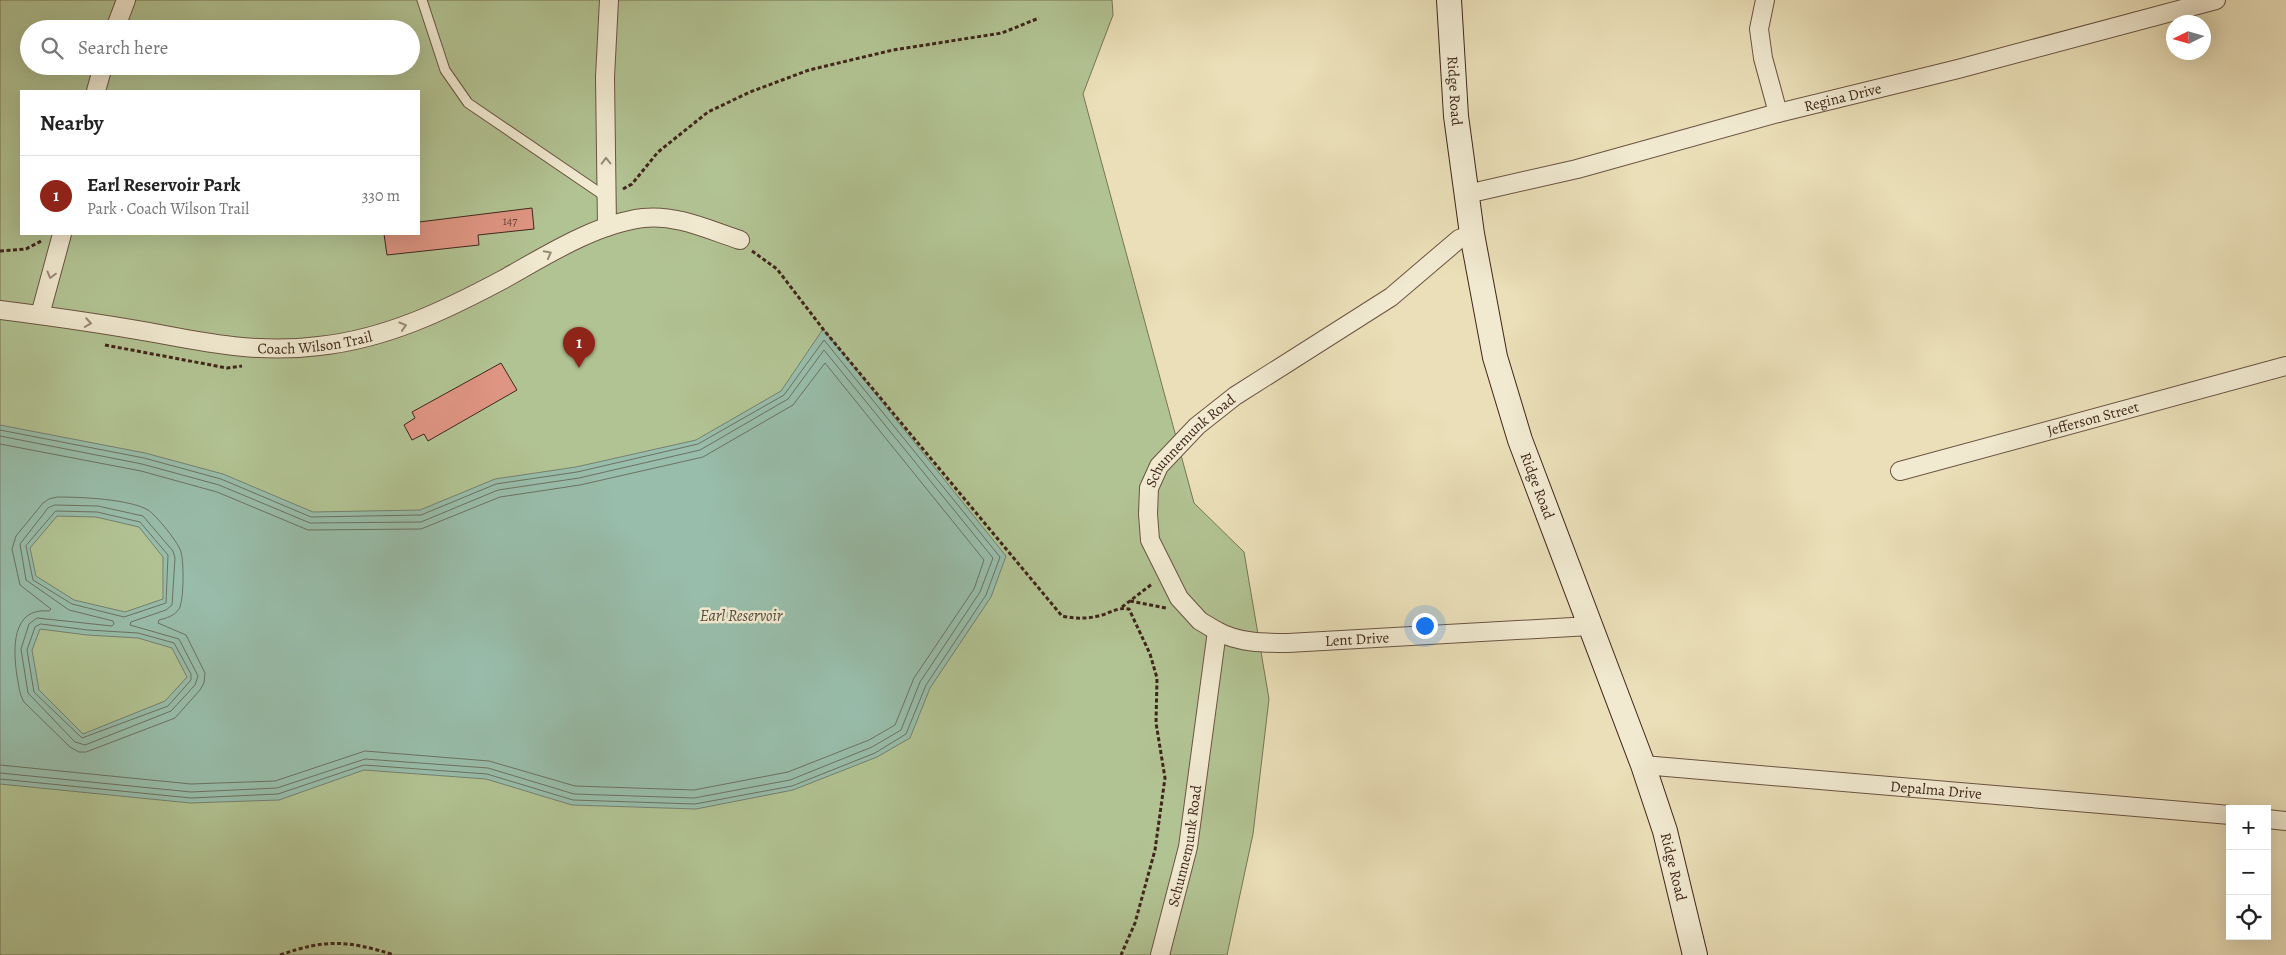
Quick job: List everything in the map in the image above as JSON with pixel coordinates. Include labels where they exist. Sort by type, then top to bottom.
[{"type":"street","points":[[119,20],[126,0]]},
{"type":"street","points":[[607,228],[605,77],[609,0]]},
{"type":"street","name":"Ridge Road","points":[[1449,0],[1456,116],[1472,234],[1495,357],[1520,440],[1643,765],[1665,831],[1694,955]]},
{"type":"street","points":[[1765,0],[1759,29],[1763,58],[1778,113]]},
{"type":"street","name":"Regina Drive","points":[[1467,194],[1578,169],[1778,113],[1958,69],[2216,0]]},
{"type":"street","points":[[96,90],[100,75]]},
{"type":"street","name":"Coach Wilson Trail","points":[[0,310],[213,345],[257,350],[320,346],[368,337],[418,322],[554,251],[607,228],[642,218],[673,218],[740,240]]},
{"type":"street","name":"Schunnemunk Road","points":[[1160,955],[1188,847],[1217,631],[1200,621],[1179,598],[1150,540],[1149,488],[1159,466],[1197,426],[1235,396],[1391,297],[1459,239],[1472,234]]},
{"type":"street","points":[[40,316],[61,236]]},
{"type":"street","name":"Jefferson Street","points":[[1900,471],[2286,366]]},
{"type":"street","name":"Lent Drive","points":[[1217,631],[1226,636],[1263,643],[1288,643],[1590,626]]},
{"type":"street","name":"Depalma Drive","points":[[1643,765],[2226,815]]},
{"type":"street","points":[[2271,819],[2286,821]]},
{"type":"lane","points":[[422,0],[445,70],[468,103],[606,197]]},
{"type":"path","points":[[606,197],[632,184],[658,152],[708,112],[750,92],[809,70],[893,50],[1002,33],[1039,18]]},
{"type":"path","points":[[0,251],[26,249],[47,238],[61,236]]},
{"type":"path","points":[[740,240],[777,269],[823,329],[1062,616],[1078,619],[1103,615],[1121,608],[1166,573]]},
{"type":"path","points":[[1130,601],[1193,613]]},
{"type":"path","points":[[1121,608],[1129,609],[1150,654],[1157,678],[1156,723],[1165,778],[1155,850],[1134,923],[1122,955]]},
{"type":"path","points":[[280,955],[320,942],[359,944],[394,955]]},
{"type":"shaded area","points":[[0,0],[1112,0],[1113,15],[1083,94],[1194,503],[1244,552],[1269,699],[1253,834],[1227,955],[0,955]]},
{"type":"water","name":"Earl Reservoir","points":[[823,329],[1006,556],[991,597],[930,688],[910,738],[877,757],[793,790],[696,809],[572,805],[486,779],[364,770],[279,800],[190,803],[0,784],[0,425],[145,453],[223,474],[313,512],[420,510],[495,479],[576,467],[696,440],[781,391]],"holes":[[[57,516],[96,517],[139,527],[163,557],[163,599],[125,612],[74,600],[36,576],[30,548]],[[40,629],[87,635],[138,638],[172,648],[187,677],[165,701],[83,734],[39,690],[32,650]]]},
{"type":"building","points":[[532,208],[534,229],[478,235],[479,245],[387,255],[384,235],[420,235],[420,222]]},
{"type":"building","points":[[501,363],[517,390],[428,441],[424,434],[412,440],[404,425],[415,418],[412,412]]},
{"type":"place","name":"Earl Reservoir Park","points":[[579,368]]}]
